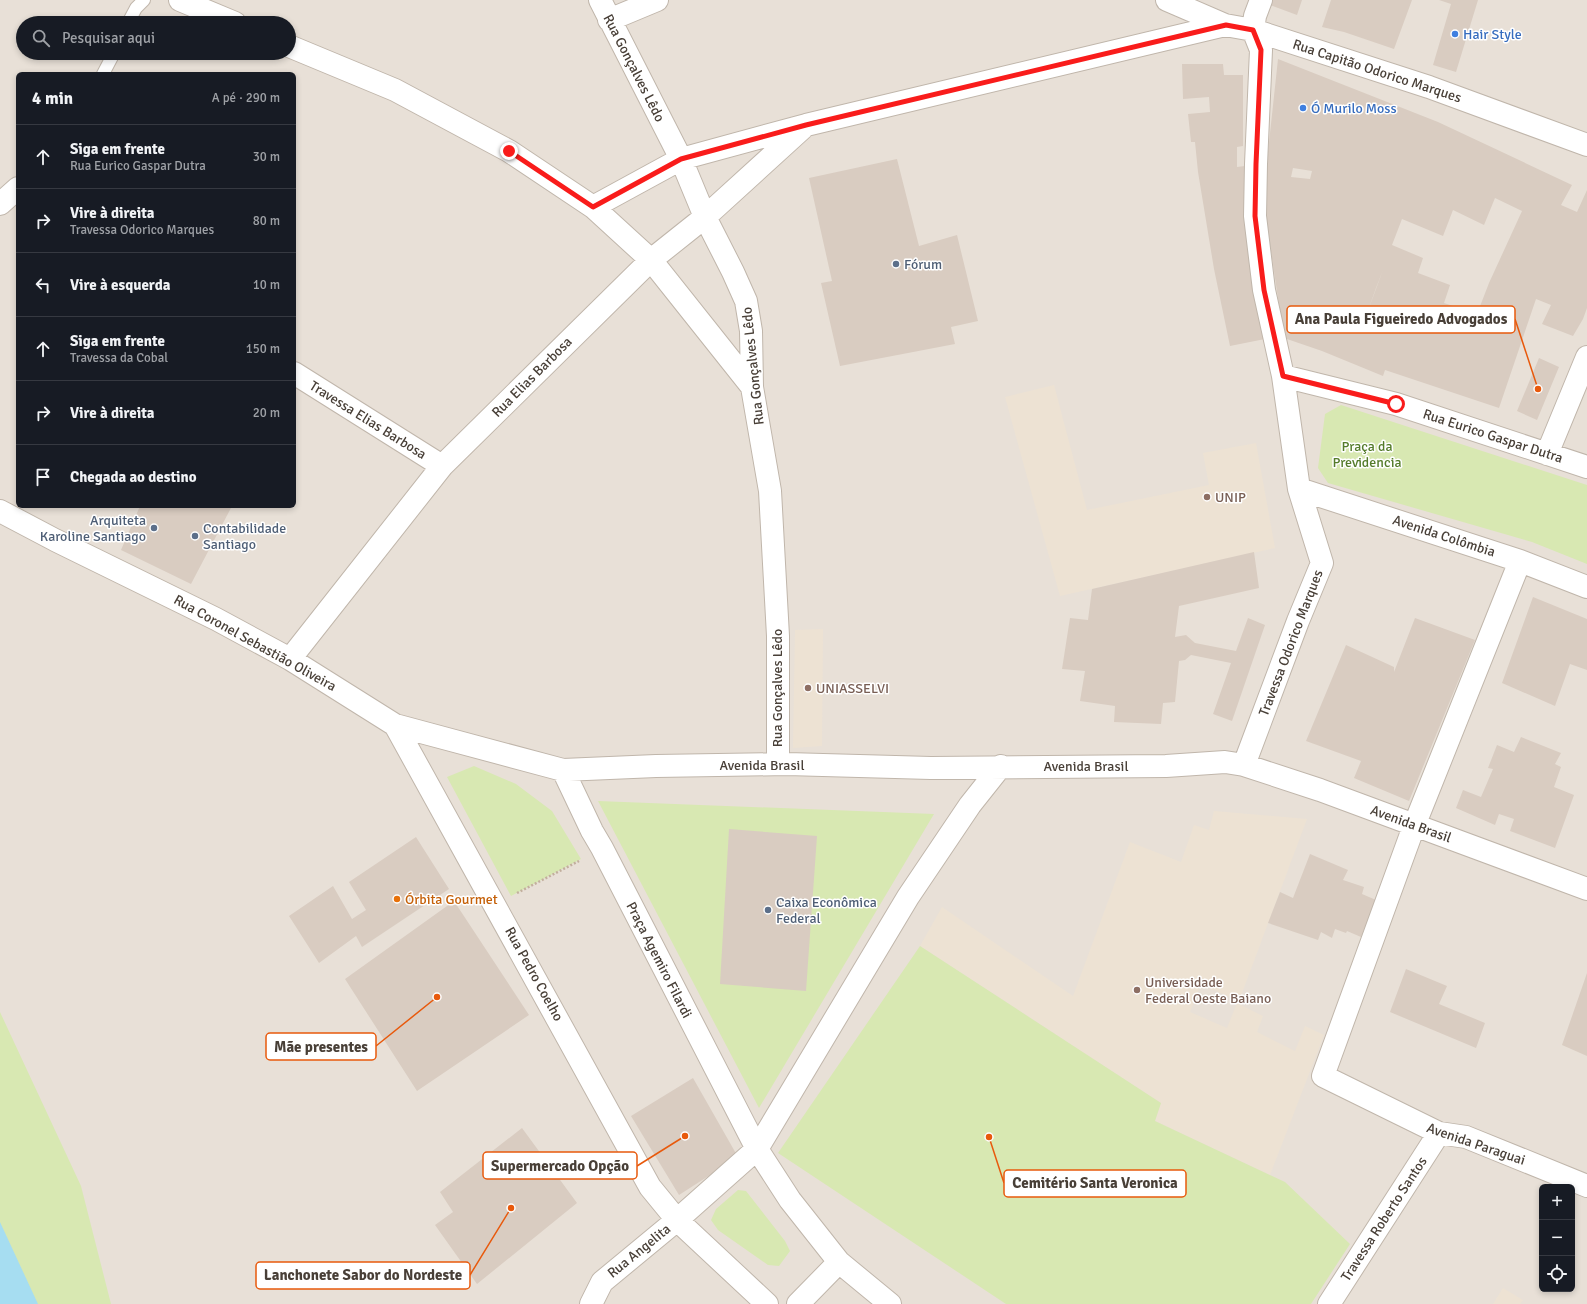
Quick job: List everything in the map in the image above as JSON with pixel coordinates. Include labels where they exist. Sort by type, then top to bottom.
[{"type":"street","points":[[180,0],[218,16]]},
{"type":"street","name":"Rua Gonçalves Lêdo","points":[[600,0],[681,159],[705,217],[746,301],[751,331],[752,387],[770,491],[778,636],[778,764]]},
{"type":"street","points":[[609,20],[657,0]]},
{"type":"street","name":"Rua Capitão Odorico Marques","points":[[1167,0],[1226,25],[1253,30],[1429,87],[1587,145]]},
{"type":"street","points":[[1253,30],[1255,16],[1261,0]]},
{"type":"street","points":[[593,207],[681,159],[806,125],[1226,25]]},
{"type":"street","name":"Travessa Odorico Marques","points":[[1244,765],[1322,563],[1300,489],[1283,376],[1264,290],[1255,216],[1261,50],[1253,30]]},
{"type":"street","points":[[296,49],[401,94],[509,151],[593,207],[651,260],[752,387]]},
{"type":"street","name":"Rua Elias Barbosa","points":[[290,659],[442,466],[651,260],[705,217],[806,125]]},
{"type":"street","points":[[0,204],[16,190]]},
{"type":"street","points":[[1547,454],[1587,357]]},
{"type":"street","name":"Travessa Elias Barbosa","points":[[296,374],[442,466]]},
{"type":"street","name":"Rua Eurico Gaspar Dutra","points":[[1283,376],[1396,404],[1587,467]]},
{"type":"street","name":"Avenida Colômbia","points":[[1300,489],[1520,562],[1587,586]]},
{"type":"street","name":"Rua Coronel Sebastião Oliveira","points":[[0,511],[55,540],[216,619],[290,659],[395,725],[563,770]]},
{"type":"street","points":[[1414,826],[1520,562]]},
{"type":"street","name":"Rua Pedro Coelho","points":[[395,725],[650,1187],[677,1220],[767,1304]]},
{"type":"street","name":"Avenida Brasil","points":[[563,770],[656,766],[778,764],[931,768],[1001,766],[1166,766],[1226,762],[1244,765],[1320,790],[1587,889]]},
{"type":"street","name":"Rua Angelita","points":[[591,1304],[602,1282],[677,1220],[758,1149],[908,897],[970,805],[1001,766]]},
{"type":"street","name":"Praça Agemiro Filardi","points":[[563,770],[592,831],[758,1149],[790,1200],[839,1262],[890,1304]]},
{"type":"street","name":"Avenida Paraguai","points":[[1414,826],[1323,1076],[1439,1133],[1466,1137],[1587,1186]]},
{"type":"street","name":"Travessa Roberto Santos","points":[[1330,1304],[1439,1133]]},
{"type":"street","points":[[798,1304],[839,1262]]},
{"type":"lane","points":[[132,16],[136,8],[144,0]]},
{"type":"lane","points":[[104,72],[110,60]]},
{"type":"path","points":[[495,905],[602,848]]},
{"type":"shaded area","points":[[0,0],[1587,0],[1587,1304],[38,1304],[0,1222]]},
{"type":"shaded area","name":"UNIP","points":[[1054,385],[1087,510],[1209,485],[1203,453],[1256,443],[1275,548],[1060,596],[1005,397]]},
{"type":"shaded area","name":"UNIASSELVI","points":[[823,629],[822,746],[793,748],[795,630]]},
{"type":"shaded area","name":"Universidade Federal Oeste Baiano","points":[[1214,811],[1307,819],[1239,1001],[1201,984],[1190,1012],[1227,1028],[1237,1003],[1263,1016],[1257,1032],[1295,1051],[1305,1026],[1324,1035],[1270,1175],[1155,1121],[1161,1103],[920,946],[942,907],[1073,996],[1130,842],[1181,862],[1194,825],[1209,830]]},
{"type":"shaded area","points":[[1503,1288],[1523,1300],[1520,1304],[1493,1304]]},
{"type":"green space","name":"Praça da Previdencia","points":[[1341,405],[1587,485],[1587,564],[1532,542],[1328,483],[1318,468],[1325,414]]},
{"type":"green space","points":[[474,766],[516,784],[552,811],[581,859],[511,896],[447,777]]},
{"type":"green space","points":[[598,801],[934,814],[759,1108]]},
{"type":"green space","points":[[920,946],[1161,1103],[1155,1121],[1285,1182],[1350,1244],[1311,1304],[1006,1304],[778,1153]]},
{"type":"green space","points":[[0,1012],[81,1186],[111,1304],[16,1304],[0,1274]]},
{"type":"green space","points":[[738,1190],[746,1191],[785,1241],[790,1251],[779,1266],[768,1265],[718,1230],[711,1220],[716,1209]]},
{"type":"water","points":[[0,1222],[38,1304],[0,1304]]},
{"type":"building","points":[[1269,0],[1302,0],[1297,15],[1267,4]]},
{"type":"building","points":[[1331,0],[1412,0],[1394,49],[1344,32],[1322,27]]},
{"type":"building","name":"Hair Style","points":[[1439,0],[1478,0],[1456,72],[1433,65],[1451,4]]},
{"type":"building","points":[[1278,59],[1438,122],[1572,185],[1561,205],[1577,212],[1587,190],[1587,308],[1583,319],[1573,336],[1542,324],[1551,305],[1536,299],[1499,408],[1385,370],[1383,376],[1322,351],[1284,338],[1263,198]],"holes":[[[1293,168],[1312,171],[1310,179],[1291,177]],[[1495,198],[1522,211],[1489,283],[1477,314],[1444,303],[1450,285],[1418,273],[1423,258],[1392,245],[1402,219],[1443,236],[1453,210],[1484,225]]]},
{"type":"building","points":[[1182,64],[1223,64],[1224,75],[1243,75],[1243,146],[1237,147],[1237,167],[1245,166],[1251,264],[1265,339],[1230,346],[1214,269],[1198,172],[1195,142],[1191,142],[1188,114],[1210,112],[1209,97],[1183,99]]},
{"type":"building","name":"Fórum","points":[[897,159],[919,246],[957,235],[978,321],[951,327],[955,344],[840,366],[821,283],[832,281],[809,178]]},
{"type":"building","points":[[1539,358],[1559,367],[1537,420],[1517,411]]},
{"type":"building","points":[[139,508],[231,508],[191,584],[121,550]]},
{"type":"building","points":[[1254,552],[1259,588],[1179,606],[1175,637],[1186,635],[1195,643],[1236,651],[1248,618],[1265,625],[1232,721],[1213,714],[1231,663],[1191,655],[1185,660],[1179,661],[1175,702],[1163,703],[1161,724],[1114,722],[1115,706],[1080,701],[1085,671],[1062,669],[1070,618],[1088,620],[1092,589]]},
{"type":"building","points":[[1533,597],[1587,619],[1587,670],[1570,664],[1555,706],[1502,683]]},
{"type":"building","points":[[1415,618],[1475,640],[1409,801],[1354,778],[1361,761],[1306,741],[1346,645],[1394,667],[1394,672]]},
{"type":"building","points":[[1521,737],[1561,753],[1555,764],[1561,767],[1554,787],[1574,795],[1555,848],[1510,831],[1514,819],[1499,814],[1495,825],[1456,808],[1463,790],[1481,797],[1493,769],[1488,768],[1497,745],[1514,752]]},
{"type":"building","name":"Caixa Econômica Federal","points":[[729,829],[817,836],[806,991],[720,984]]},
{"type":"building","name":"Órbita Gourmet","points":[[416,837],[449,889],[362,947],[356,936],[319,963],[289,916],[333,886],[352,919],[366,910],[349,882]]},
{"type":"building","points":[[1310,854],[1348,870],[1343,880],[1364,887],[1362,894],[1376,900],[1361,937],[1347,931],[1346,933],[1335,929],[1332,938],[1321,932],[1318,940],[1268,923],[1280,892],[1293,898]]},
{"type":"building","points":[[454,901],[529,1015],[417,1091],[345,979]]},
{"type":"building","points":[[1406,969],[1447,986],[1439,1004],[1485,1023],[1476,1048],[1390,1012]]},
{"type":"building","points":[[1587,973],[1587,1056],[1562,1045]]},
{"type":"building","points":[[693,1078],[738,1157],[679,1195],[631,1116]]},
{"type":"building","points":[[522,1128],[577,1203],[477,1284],[435,1225],[453,1212],[440,1192]]},
{"type":"place","name":"Hair Style","points":[[1455,34]]},
{"type":"place","name":"Ó Murilo Moss","points":[[1303,108]]},
{"type":"place","name":"Fórum","points":[[896,264]]},
{"type":"place","name":"Ana Paula Figueiredo Advogados","points":[[1538,389]]},
{"type":"place","name":"UNIP","points":[[1207,497]]},
{"type":"place","name":"Arquiteta Karoline Santiago","points":[[154,528]]},
{"type":"place","name":"Contabilidade Santiago","points":[[195,536]]},
{"type":"place","name":"UNIASSELVI","points":[[808,688]]},
{"type":"place","name":"Órbita Gourmet","points":[[397,899]]},
{"type":"place","name":"Caixa Econômica Federal","points":[[768,910]]},
{"type":"place","name":"Universidade Federal Oeste Baiano","points":[[1137,990]]},
{"type":"place","name":"Mãe presentes","points":[[437,997]]},
{"type":"place","name":"Supermercado Opção","points":[[685,1136]]},
{"type":"place","name":"Cemitério Santa Veronica","points":[[989,1137]]},
{"type":"place","name":"Lanchonete Sabor do Nordeste","points":[[511,1208]]},
{"type":"route","points":[[509,151],[593,207],[681,159],[806,125],[1226,25],[1253,30],[1261,50],[1255,216],[1264,290],[1283,376],[1396,404]]}]
